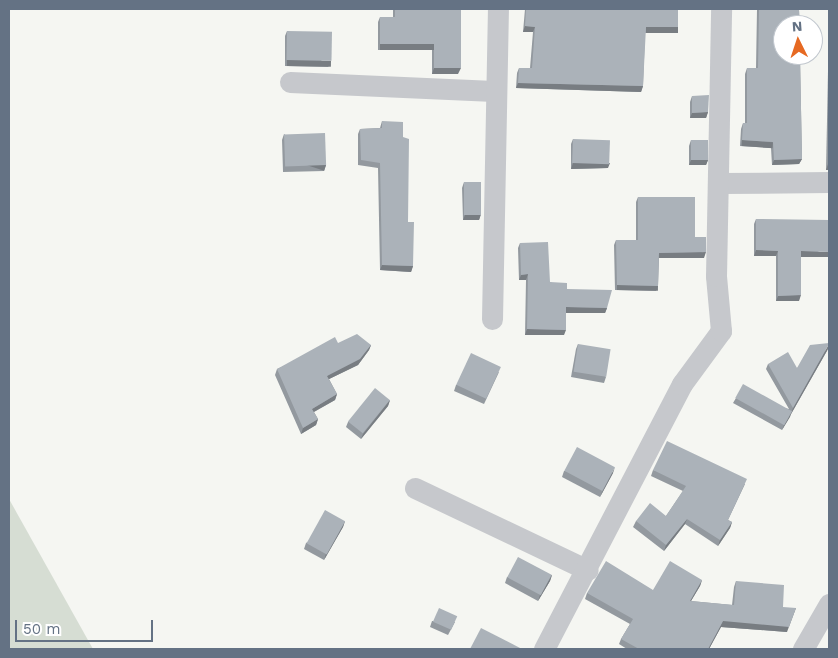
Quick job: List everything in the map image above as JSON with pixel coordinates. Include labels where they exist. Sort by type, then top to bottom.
[{"type":"street","points":[[492,319],[494,91],[498,9]]},
{"type":"street","points":[[544,649],[588,570],[682,384],[718,340],[721,183],[721,9]]},
{"type":"street","points":[[290,82],[494,91]]},
{"type":"street","points":[[721,183],[829,182]]},
{"type":"street","points":[[415,488],[588,570]]},
{"type":"street","points":[[803,649],[829,604]]},
{"type":"shaded area","points":[[9,499],[93,649],[9,649]]},
{"type":"building","points":[[395,9],[461,9],[461,68],[434,68],[434,44],[380,44],[380,17],[395,17]]},
{"type":"building","points":[[526,9],[678,9],[678,27],[646,27],[643,86],[518,83],[519,68],[532,68],[535,27],[525,26]]},
{"type":"building","points":[[759,9],[799,9],[799,15],[773,15],[773,65],[800,65],[802,159],[774,160],[773,142],[742,140],[743,123],[747,123],[747,68],[758,68]]},
{"type":"building","points":[[287,31],[332,32],[331,61],[286,60]]},
{"type":"building","points":[[829,86],[829,164],[828,164]]},
{"type":"building","points":[[709,95],[708,112],[692,113],[692,96]]},
{"type":"building","points":[[382,121],[403,122],[403,137],[409,139],[408,222],[414,222],[413,266],[382,265],[380,163],[361,160],[360,129],[382,128]]},
{"type":"building","points":[[325,133],[326,165],[285,166],[284,134]]},
{"type":"building","points":[[573,139],[610,140],[609,164],[572,163]]},
{"type":"building","points":[[691,140],[708,140],[708,160],[691,160]]},
{"type":"building","points":[[464,182],[481,182],[481,215],[464,215]]},
{"type":"building","points":[[638,197],[695,197],[695,237],[706,237],[706,252],[659,253],[658,286],[617,285],[616,240],[638,240]]},
{"type":"building","points":[[756,219],[829,220],[829,252],[801,251],[801,295],[778,296],[778,251],[756,250]]},
{"type":"building","points":[[548,242],[550,282],[567,283],[567,289],[612,290],[607,308],[566,307],[566,330],[527,329],[528,274],[521,275],[520,243]]},
{"type":"building","points":[[357,334],[371,345],[360,359],[327,376],[337,394],[312,409],[318,419],[303,428],[277,369],[335,337],[338,343]]},
{"type":"building","points":[[829,343],[793,408],[768,364],[788,352],[797,368],[810,345]]},
{"type":"building","points":[[578,344],[611,349],[606,377],[574,372]]},
{"type":"building","points":[[471,353],[501,367],[486,399],[456,385]]},
{"type":"building","points":[[743,384],[792,411],[784,425],[735,398]]},
{"type":"building","points":[[375,388],[390,400],[363,433],[348,421]]},
{"type":"building","points":[[667,441],[747,479],[728,520],[732,522],[720,540],[687,519],[666,545],[636,521],[650,503],[666,516],[686,486],[653,470]]},
{"type":"building","points":[[577,447],[615,467],[602,491],[564,471]]},
{"type":"building","points":[[325,510],[345,521],[327,554],[307,543]]},
{"type":"building","points":[[518,557],[552,575],[541,595],[507,577]]},
{"type":"building","points":[[606,561],[653,590],[670,561],[702,580],[690,601],[734,605],[736,581],[784,585],[783,607],[796,608],[789,627],[723,621],[708,649],[639,649],[621,639],[633,619],[587,593]]},
{"type":"building","points":[[439,608],[457,616],[451,630],[433,622]]},
{"type":"building","points":[[481,628],[522,649],[470,649]]}]
